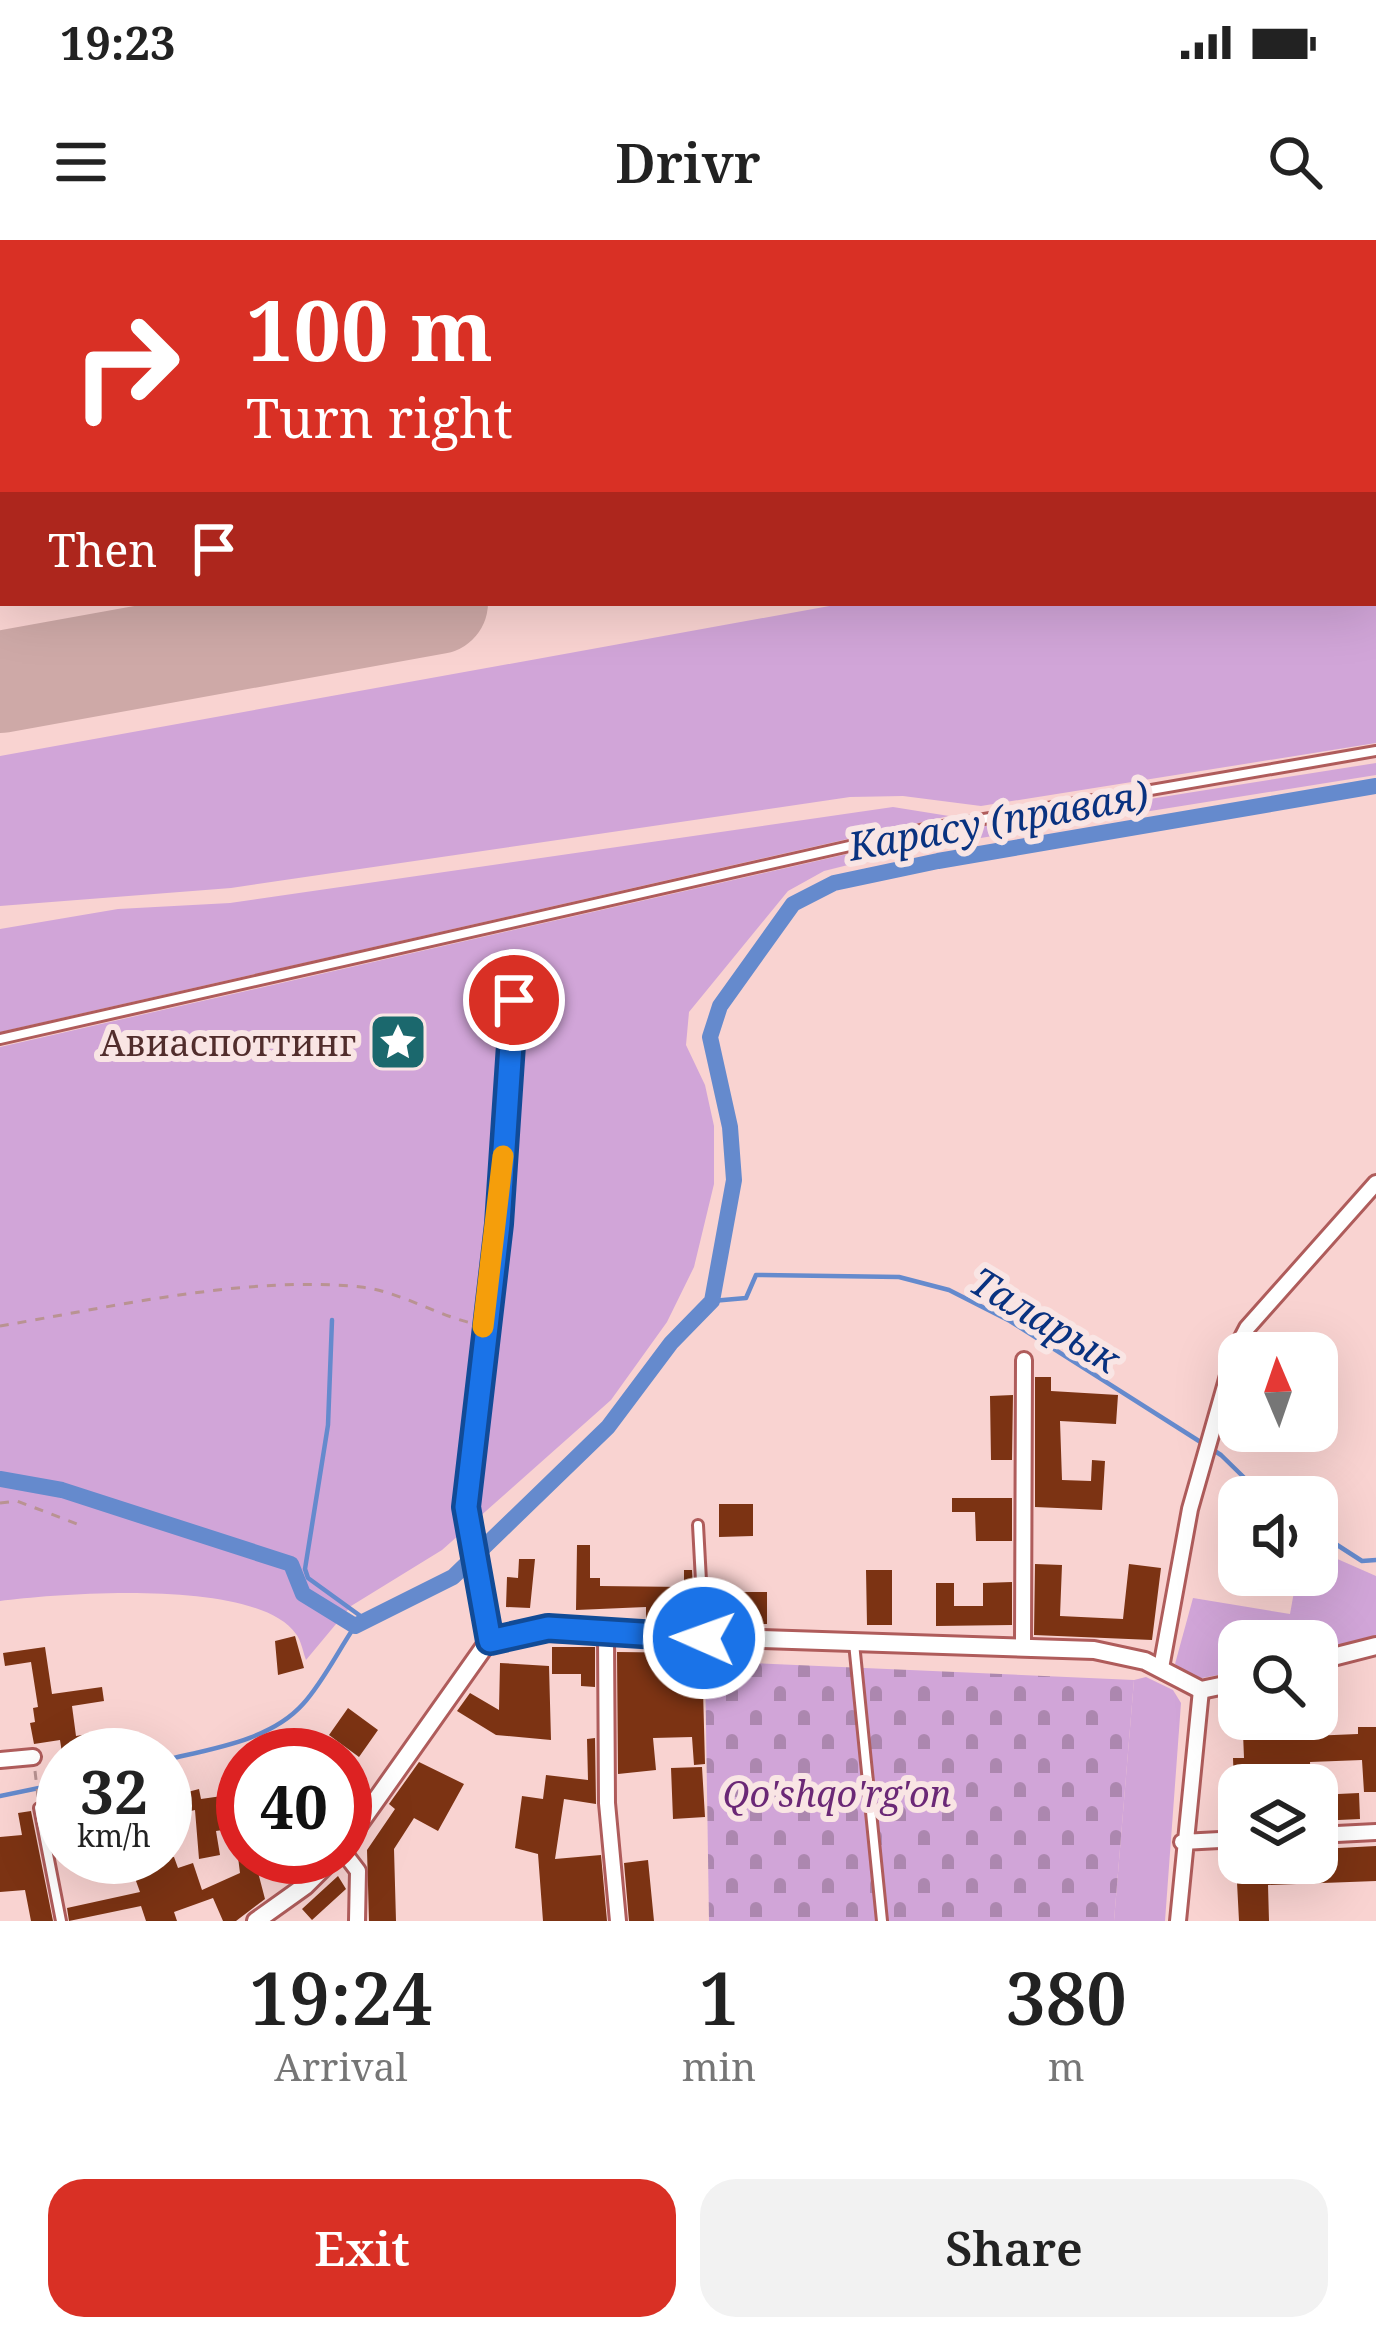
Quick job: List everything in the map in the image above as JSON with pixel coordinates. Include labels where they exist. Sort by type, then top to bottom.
[{"type":"street","points":[[1161,1668],[1200,1468],[1247,1328],[1376,1183]]},
{"type":"street","points":[[1023,1646],[1024,1360]]},
{"type":"street","points":[[372,1806],[490,1641],[548,1628],[606,1635],[1023,1646],[1111,1653],[1161,1668],[1201,1690],[1218,1686]]},
{"type":"street","points":[[606,1635],[607,1803],[618,1921]]},
{"type":"street","points":[[1338,1656],[1376,1646]]},
{"type":"street","points":[[1178,1921],[1182,1842],[1201,1690]]},
{"type":"street","points":[[0,1760],[33,1757]]},
{"type":"street","points":[[1338,1834],[1376,1832]]},
{"type":"street","points":[[1182,1842],[1218,1840]]},
{"type":"street","points":[[256,1921],[307,1884]]},
{"type":"street","points":[[357,1921],[358,1884]]},
{"type":"lane","points":[[0,1039],[902,833],[1376,751]]},
{"type":"lane","points":[[490,1641],[466,1507],[483,1325],[499,1224],[514,1000]]},
{"type":"lane","points":[[698,1525],[704,1638]]},
{"type":"lane","points":[[854,1643],[882,1921]]},
{"type":"lane","points":[[54,1884],[61,1921]]},
{"type":"path","points":[[0,1326],[197,1292],[340,1286],[397,1295],[483,1325]]},
{"type":"path","points":[[0,1504],[17,1501],[85,1527]]},
{"type":"path","points":[[33,1757],[36,1782]]},
{"type":"green space","points":[[829,606],[1376,606],[1376,743],[981,806],[903,796],[850,797],[231,888],[0,906],[0,756]]},
{"type":"green space","points":[[1376,763],[1376,775],[912,849],[824,871],[788,891],[689,1012],[686,1045],[705,1085],[714,1126],[714,1184],[694,1267],[667,1322],[611,1400],[442,1550],[351,1606],[306,1660],[296,1634],[275,1616],[242,1604],[202,1597],[111,1593],[0,1601],[0,1047],[948,831]]},
{"type":"green space","points":[[893,807],[949,816],[0,1032],[0,929],[118,909],[230,903]]},
{"type":"green space","points":[[1338,1559],[1376,1576],[1376,1635],[1338,1645],[1338,1620],[1218,1620],[1218,1675],[1197,1679],[1175,1664],[1193,1598],[1290,1614],[1293,1596],[1338,1596]]},
{"type":"green space","name":"Qo'shqo'rg'on","points":[[705,1661],[1134,1680],[1114,1921],[709,1921]]},
{"type":"green space","points":[[1146,1677],[1173,1690],[1181,1703],[1165,1921],[1114,1921],[1134,1680]]},
{"type":"building","points":[[1035,1377],[1051,1377],[1051,1391],[1118,1395],[1116,1424],[1060,1421],[1062,1480],[1091,1481],[1092,1460],[1105,1461],[1102,1510],[1035,1507]]},
{"type":"building","points":[[1013,1395],[1012,1460],[991,1460],[990,1396]]},
{"type":"building","points":[[952,1498],[1012,1498],[1012,1541],[976,1541],[975,1512],[952,1512]]},
{"type":"building","points":[[719,1504],[753,1504],[753,1536],[719,1537]]},
{"type":"building","points":[[577,1545],[590,1545],[590,1578],[600,1578],[600,1586],[684,1587],[684,1570],[692,1570],[695,1624],[646,1622],[646,1607],[576,1610]]},
{"type":"building","points":[[519,1559],[535,1559],[530,1608],[506,1607],[507,1577],[518,1578]]},
{"type":"building","points":[[1035,1564],[1062,1565],[1060,1616],[1123,1619],[1129,1564],[1161,1568],[1152,1640],[1034,1635]]},
{"type":"building","points":[[866,1570],[892,1570],[892,1625],[867,1625]]},
{"type":"building","points":[[1012,1582],[1012,1625],[936,1626],[936,1583],[954,1583],[954,1606],[983,1606],[983,1583]]},
{"type":"building","points":[[710,1592],[767,1592],[767,1624],[712,1625]]},
{"type":"building","points":[[295,1636],[304,1668],[278,1675],[275,1641]]},
{"type":"building","points":[[45,1647],[52,1694],[102,1687],[104,1701],[72,1706],[75,1728],[36,1728],[34,1744],[30,1723],[35,1722],[33,1708],[38,1707],[31,1662],[5,1666],[3,1653]]},
{"type":"building","points":[[552,1647],[595,1647],[595,1687],[581,1686],[581,1674],[552,1674]]},
{"type":"building","points":[[617,1652],[702,1653],[705,1764],[694,1765],[692,1737],[653,1738],[656,1770],[618,1774]]},
{"type":"building","points":[[500,1663],[549,1666],[551,1740],[496,1735],[457,1711],[470,1693],[499,1710]]},
{"type":"building","points":[[348,1708],[378,1730],[372,1739],[372,1728],[334,1728]]},
{"type":"building","points":[[1358,1727],[1376,1727],[1376,1792],[1364,1792],[1362,1760],[1233,1764],[1233,1758],[1244,1758],[1243,1740],[1338,1740],[1338,1735],[1358,1734]]},
{"type":"building","points":[[595,1738],[596,1804],[564,1799],[555,1859],[601,1855],[607,1921],[543,1921],[538,1854],[515,1848],[522,1796],[543,1799],[546,1775],[588,1780],[587,1739]]},
{"type":"building","points":[[419,1762],[464,1784],[438,1831],[414,1818],[394,1849],[396,1921],[369,1921],[372,1843],[395,1809],[389,1804]]},
{"type":"building","points":[[702,1767],[705,1817],[673,1819],[671,1768]]},
{"type":"building","points":[[199,1789],[201,1799],[216,1797],[216,1856],[199,1859],[192,1791]]},
{"type":"building","points":[[1359,1793],[1360,1819],[1338,1820],[1338,1794]]},
{"type":"building","points":[[31,1811],[36,1884],[46,1884],[53,1921],[31,1921],[25,1890],[0,1892],[0,1837],[22,1835],[18,1813]]},
{"type":"building","points":[[1376,1846],[1376,1881],[1338,1882],[1338,1848]]},
{"type":"building","points":[[648,1860],[654,1921],[629,1921],[624,1863]]},
{"type":"building","points":[[193,1863],[202,1890],[216,1884],[261,1884],[265,1899],[236,1921],[223,1921],[213,1898],[174,1912],[177,1921],[146,1921],[141,1906],[69,1921],[67,1908],[140,1892],[137,1884],[192,1884]]},
{"type":"building","points":[[329,1884],[343,1884],[346,1889],[312,1920],[302,1909]]},
{"type":"building","points":[[1237,1884],[1295,1884],[1268,1885],[1269,1921],[1239,1921]]},
{"type":"waterway","name":"Карасу (правая)","points":[[0,1479],[62,1490],[291,1564],[303,1594],[355,1626],[453,1577],[608,1427],[671,1343],[712,1301],[734,1180],[730,1127],[710,1037],[720,1006],[793,904],[834,883],[938,861],[1376,786]]},
{"type":"waterway","name":"Таларык","points":[[712,1301],[746,1298],[756,1275],[899,1277],[949,1290],[1010,1321],[1221,1455],[1242,1476]]},
{"type":"waterway","points":[[332,1320],[328,1425],[305,1569],[308,1578],[366,1620]]},
{"type":"waterway","name":"Таларык","points":[[1338,1546],[1362,1561],[1376,1560]]},
{"type":"waterway","points":[[192,1753],[257,1735],[289,1717],[317,1686],[355,1626]]},
{"type":"waterway","points":[[0,1796],[36,1789]]},
{"type":"runway","points":[[0,682],[420,606]]},
{"type":"slow traffic","points":[[483,1327],[499,1224],[503,1156]]},
{"type":"place","name":"Авиаспоттинг","points":[[398,1042]]},
{"type":"route","points":[[514,1000],[499,1224],[483,1325],[466,1507],[484,1588],[484,1624],[490,1641],[508,1633],[548,1628],[704,1638]]}]
